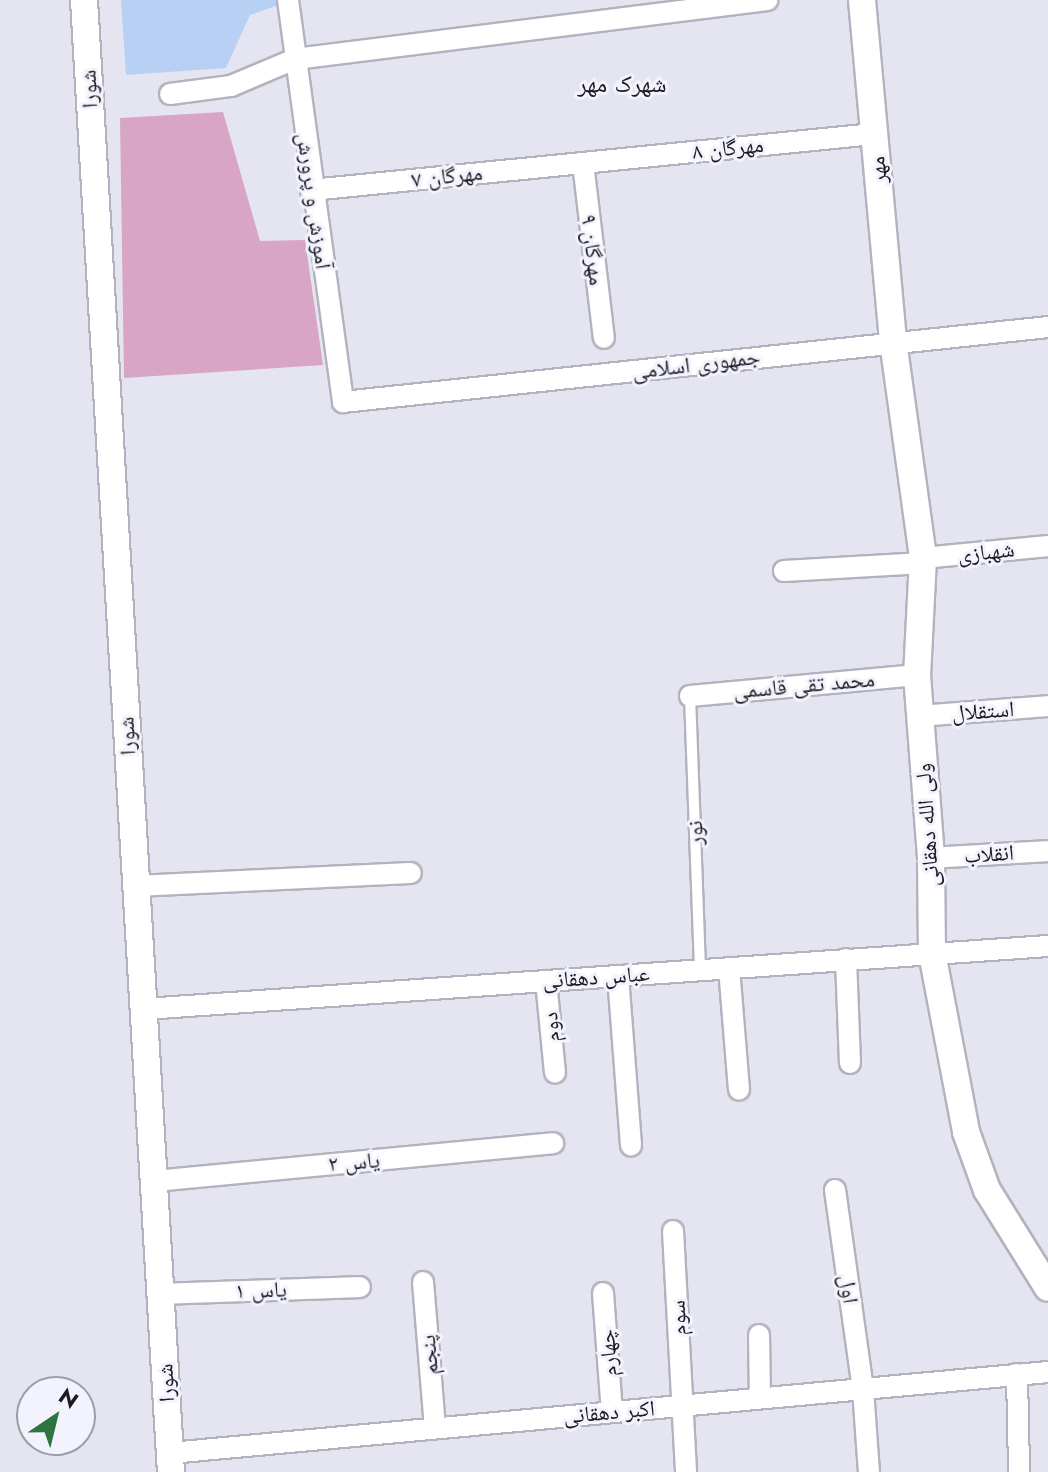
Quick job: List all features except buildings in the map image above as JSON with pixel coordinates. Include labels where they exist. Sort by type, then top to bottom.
[{"type":"street","name":"شورا","points":[[84,0],[171,1462]]},
{"type":"street","name":"آموزش و پرورش","points":[[288,0],[311,190],[343,402]]},
{"type":"street","points":[[170,94],[231,86],[295,59],[767,0]]},
{"type":"street","name":"مهر","points":[[862,0],[893,341]]},
{"type":"street","name":"مهرگان ۸","points":[[583,163],[874,134]]},
{"type":"street","name":"مهرگان ۷","points":[[311,190],[583,163]]},
{"type":"street","name":"مهرگان ۹","points":[[583,163],[604,338]]},
{"type":"street","name":"جمهوری اسلامی","points":[[343,402],[893,341],[1048,327]]},
{"type":"street","name":"ولی الله دهقانی","points":[[893,341],[924,560],[917,675],[931,858],[932,953],[966,1132],[987,1190],[1048,1288]]},
{"type":"street","name":"شهبازی","points":[[784,571],[1048,546]]},
{"type":"street","name":"محمد تقی قاسمی","points":[[690,696],[917,675]]},
{"type":"street","name":"استقلال","points":[[919,716],[1048,706]]},
{"type":"street","name":"انقلاب","points":[[931,858],[1048,851]]},
{"type":"street","points":[[135,886],[411,873]]},
{"type":"street","name":"عباس دهقانی","points":[[145,1009],[1048,946]]},
{"type":"street","points":[[846,959],[850,1063]]},
{"type":"street","points":[[729,968],[739,1090]]},
{"type":"street","points":[[618,976],[631,1146]]},
{"type":"street","name":"دوم","points":[[546,981],[555,1073]]},
{"type":"street","name":"یاس ۲","points":[[154,1181],[553,1143]]},
{"type":"street","name":"اول","points":[[835,1190],[863,1389]]},
{"type":"street","name":"سوم","points":[[673,1231],[686,1472]]},
{"type":"street","name":"پنجم","points":[[423,1282],[435,1428]]},
{"type":"street","name":"یاس ۱","points":[[161,1294],[360,1287]]},
{"type":"street","name":"چهارم","points":[[603,1293],[612,1412]]},
{"type":"street","points":[[759,1335],[760,1398]]},
{"type":"street","name":"اکبر دهقانی","points":[[171,1462],[435,1428],[1048,1372]]},
{"type":"street","points":[[1017,1374],[1019,1472]]},
{"type":"street","points":[[863,1389],[869,1472]]},
{"type":"lane","name":"نور","points":[[690,696],[700,970]]},
{"type":"shaded area","points":[[223,112],[260,241],[305,240],[323,365],[124,378],[120,118]]},
{"type":"district","name":"شهرک مهر","points":[[622,84]]}]
